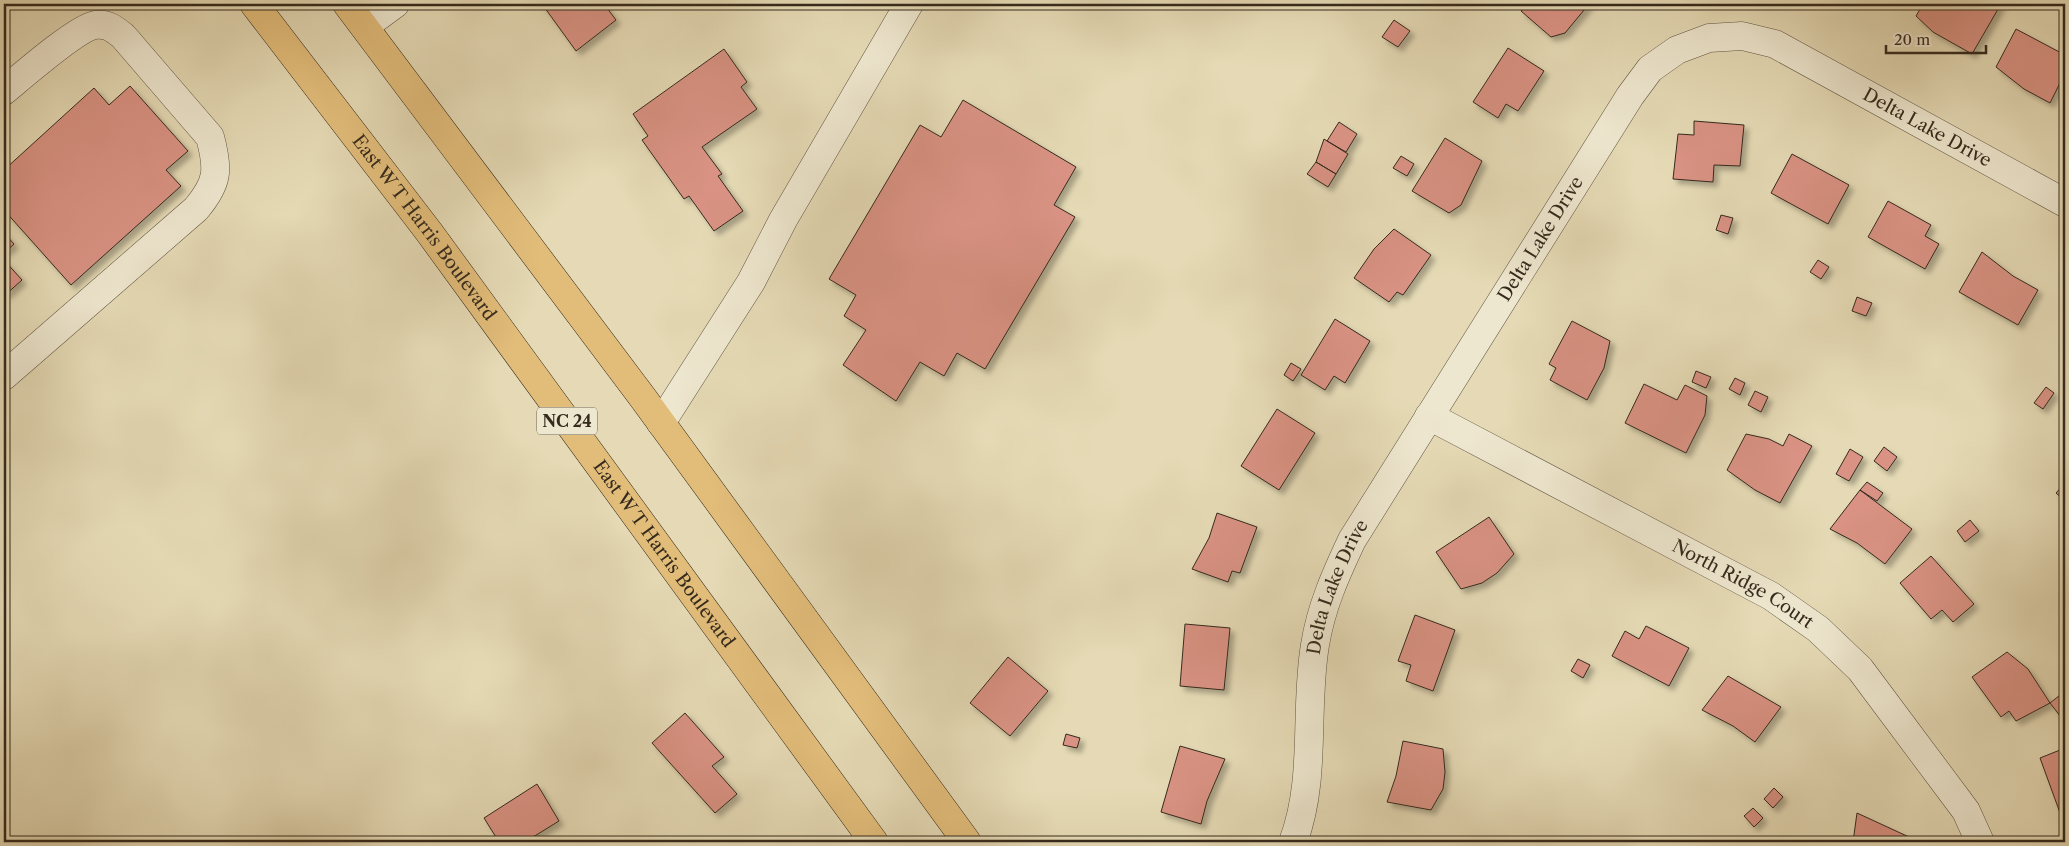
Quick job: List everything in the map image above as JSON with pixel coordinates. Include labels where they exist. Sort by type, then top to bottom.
[{"type":"main road","name":"East W T Harris Boulevard","points":[[254,4],[429,232],[874,842]]},
{"type":"main road","points":[[347,4],[661,423],[966,842]]},
{"type":"street","points":[[365,26],[395,4]]},
{"type":"street","points":[[661,423],[751,282],[783,220],[910,4]]},
{"type":"street","points":[[4,91],[75,35],[94,25],[111,26],[123,36],[210,138],[216,158],[216,176],[207,196],[196,209],[4,376]]},
{"type":"street","name":"Delta Lake Drive","points":[[1293,842],[1297,832],[1308,778],[1314,645],[1329,590],[1352,540],[1630,96],[1650,69],[1677,50],[1709,38],[1742,36],[1774,44],[2065,203]]},
{"type":"street","name":"North Ridge Court","points":[[1429,416],[1771,596],[1818,629],[1860,669],[1966,810],[1980,842]]},
{"type":"building","points":[[542,4],[604,4],[616,20],[576,51]]},
{"type":"building","points":[[1529,4],[1589,4],[1565,33],[1551,37],[1521,11]]},
{"type":"building","points":[[1923,4],[1974,4],[1980,8],[1982,4],[2001,4],[1972,54],[1933,32],[1916,16]]},
{"type":"building","points":[[1394,20],[1410,31],[1398,47],[1382,37]]},
{"type":"building","points":[[2016,29],[2065,55],[2065,73],[2050,103],[2024,89],[1996,67]]},
{"type":"building","points":[[1508,48],[1544,71],[1518,111],[1506,104],[1498,118],[1473,102]]},
{"type":"building","points":[[724,49],[747,82],[741,87],[757,109],[702,147],[722,174],[718,176],[743,211],[714,231],[689,196],[684,199],[642,140],[648,136],[633,114]]},
{"type":"building","points":[[130,86],[188,151],[166,170],[181,186],[71,285],[4,210],[4,170],[94,88],[109,105]]},
{"type":"building","points":[[963,100],[1076,167],[1054,205],[1075,217],[985,369],[957,353],[944,376],[920,362],[896,401],[843,365],[866,330],[844,316],[856,295],[829,279],[920,125],[941,137]]},
{"type":"building","points":[[1694,121],[1744,125],[1740,166],[1714,165],[1713,182],[1673,179],[1678,134],[1694,135]]},
{"type":"building","points":[[1339,122],[1357,134],[1346,152],[1327,141]]},
{"type":"building","points":[[1445,138],[1482,161],[1461,205],[1449,213],[1412,191]]},
{"type":"building","points":[[1324,139],[1348,154],[1336,174],[1316,162]]},
{"type":"building","points":[[1792,154],[1849,185],[1828,224],[1771,193]]},
{"type":"building","points":[[1401,156],[1414,164],[1407,176],[1393,168]]},
{"type":"building","points":[[1316,162],[1336,174],[1328,187],[1307,174]]},
{"type":"building","points":[[1888,201],[1931,225],[1925,236],[1939,244],[1925,269],[1868,237]]},
{"type":"building","points":[[1721,215],[1733,218],[1728,234],[1716,230]]},
{"type":"building","points":[[1394,229],[1431,255],[1403,295],[1397,292],[1389,302],[1354,278],[1374,249]]},
{"type":"building","points":[[4,233],[14,244],[4,253]]},
{"type":"building","points":[[1982,252],[2013,276],[2038,290],[2018,325],[1959,292]]},
{"type":"building","points":[[4,260],[22,280],[4,296]]},
{"type":"building","points":[[1818,260],[1829,267],[1821,279],[1810,272]]},
{"type":"building","points":[[1857,297],[1872,303],[1866,316],[1852,311]]},
{"type":"building","points":[[1335,319],[1370,341],[1345,383],[1334,376],[1325,390],[1301,375]]},
{"type":"building","points":[[1572,321],[1610,341],[1604,368],[1587,400],[1550,380],[1556,368],[1549,364]]},
{"type":"building","points":[[1291,363],[1301,369],[1293,381],[1284,375]]},
{"type":"building","points":[[1696,371],[1711,377],[1706,388],[1692,382]]},
{"type":"building","points":[[1735,378],[1745,383],[1740,395],[1729,389]]},
{"type":"building","points":[[1644,384],[1677,400],[1685,385],[1707,396],[1705,415],[1686,453],[1625,423]]},
{"type":"building","points":[[2046,387],[2054,393],[2043,409],[2034,403]]},
{"type":"building","points":[[1755,391],[1768,397],[1761,412],[1748,405]]},
{"type":"building","points":[[1277,409],[1315,433],[1279,490],[1241,466]]},
{"type":"building","points":[[1746,434],[1769,439],[1783,446],[1789,434],[1812,446],[1780,503],[1755,490],[1727,470]]},
{"type":"building","points":[[1884,447],[1897,457],[1887,471],[1874,461]]},
{"type":"building","points":[[1850,449],[1863,457],[1849,481],[1836,474]]},
{"type":"building","points":[[1867,482],[1883,493],[1877,501],[1860,490]]},
{"type":"building","points":[[2065,483],[2065,501],[2056,493]]},
{"type":"building","points":[[1860,490],[1912,529],[1885,564],[1857,543],[1830,529]]},
{"type":"building","points":[[1217,513],[1257,527],[1240,573],[1232,571],[1228,582],[1192,569],[1209,538]]},
{"type":"building","points":[[1489,517],[1514,554],[1497,573],[1482,583],[1461,589],[1436,552]]},
{"type":"building","points":[[1970,520],[1979,531],[1965,542],[1957,531]]},
{"type":"building","points":[[1931,556],[1974,604],[1953,622],[1942,610],[1931,619],[1900,583]]},
{"type":"building","points":[[1415,615],[1455,630],[1433,691],[1406,681],[1411,665],[1398,661]]},
{"type":"building","points":[[1185,624],[1230,628],[1224,690],[1180,686]]},
{"type":"building","points":[[1646,626],[1689,648],[1669,686],[1612,656],[1625,631],[1639,639]]},
{"type":"building","points":[[2007,652],[2028,669],[2050,703],[2016,721],[2009,711],[2001,717],[1972,677]]},
{"type":"building","points":[[1008,657],[1048,691],[1010,736],[970,703]]},
{"type":"building","points":[[1578,659],[1590,665],[1583,678],[1571,671]]},
{"type":"building","points":[[1728,676],[1781,707],[1755,742],[1733,726],[1702,710]]},
{"type":"building","points":[[2065,691],[2065,720],[2064,721],[2050,703]]},
{"type":"building","points":[[685,713],[724,757],[712,766],[737,794],[715,813],[652,743]]},
{"type":"building","points":[[1066,734],[1080,738],[1077,748],[1063,745]]},
{"type":"building","points":[[1403,741],[1443,749],[1445,772],[1443,789],[1431,810],[1387,802],[1396,776]]},
{"type":"building","points":[[1180,746],[1225,759],[1207,801],[1201,824],[1161,812]]},
{"type":"building","points":[[2065,748],[2065,821],[2063,821],[2040,758]]},
{"type":"building","points":[[537,784],[559,821],[525,842],[499,842],[484,818]]},
{"type":"building","points":[[1774,788],[1783,797],[1773,808],[1764,799]]},
{"type":"building","points":[[1753,808],[1763,818],[1754,827],[1744,816]]},
{"type":"building","points":[[1857,813],[1909,837],[1907,842],[1853,842]]},
{"type":"building","points":[[1385,837],[1400,842],[1384,842]]}]
